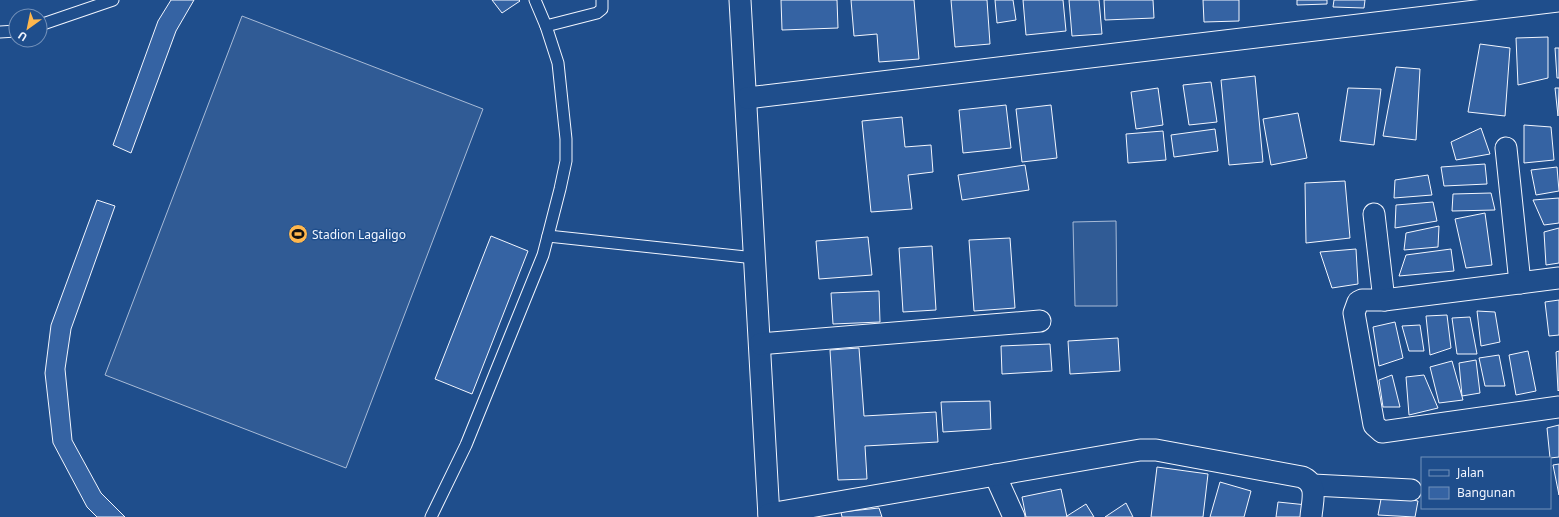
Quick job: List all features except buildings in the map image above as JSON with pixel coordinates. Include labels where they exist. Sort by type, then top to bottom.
[{"type":"street","points":[[740,0],[747,98],[769,516],[995,475],[1140,450],[1148,450],[1308,479],[1313,485],[1311,517]]},
{"type":"street","points":[[747,98],[1559,1]]},
{"type":"street","points":[[1506,148],[1520,283]]},
{"type":"street","points":[[1374,214],[1384,300]]},
{"type":"street","points":[[1559,278],[1384,300],[1360,301],[1354,313],[1374,425],[1382,432],[1559,407]]},
{"type":"street","points":[[760,344],[1040,321]]},
{"type":"street","points":[[995,475],[1014,517]]},
{"type":"street","points":[[1313,485],[1411,490]]},
{"type":"lane","points":[[48,22],[113,0]]},
{"type":"lane","points":[[431,517],[466,445],[542,255],[566,161],[566,139],[558,62],[546,26],[535,0]]},
{"type":"lane","points":[[546,26],[597,14],[602,9],[602,0]]},
{"type":"lane","points":[[548,236],[755,258]]},
{"type":"shaded area","points":[[242,16],[483,109],[346,468],[105,375]]},
{"type":"shaded area","points":[[1116,221],[1117,306],[1075,306],[1073,222]]},
{"type":"place","name":"Stadion Lagaligo","points":[[298,234]]}]
